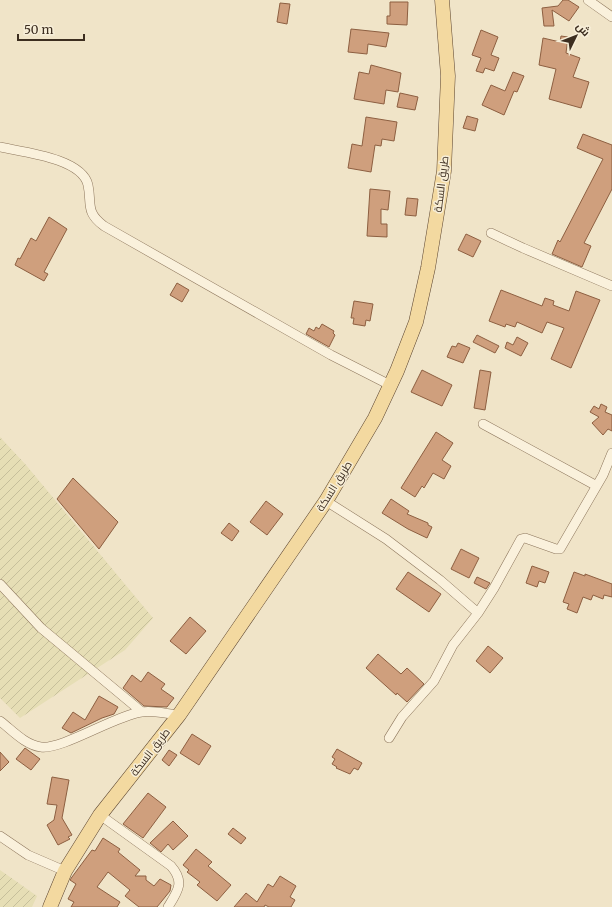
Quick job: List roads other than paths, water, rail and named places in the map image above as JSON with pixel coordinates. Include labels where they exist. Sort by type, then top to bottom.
[{"type":"main road","name":"طريق السكة","points":[[50,907],[65,871],[100,815],[179,715],[326,501],[375,418],[390,385],[416,322],[428,268],[444,171],[448,76],[442,0]]},
{"type":"street","points":[[588,0],[612,17]]},
{"type":"street","points":[[0,147],[54,160],[77,170],[87,181],[90,211],[96,220],[104,226],[331,356],[390,385]]},
{"type":"street","points":[[491,233],[529,251],[612,286]]},
{"type":"street","points":[[483,424],[595,485]]},
{"type":"street","points":[[389,738],[402,717],[434,681],[453,645],[478,613],[494,588],[521,539],[525,538],[560,549],[595,485],[603,475],[612,453]]},
{"type":"street","points":[[326,501],[386,538],[440,580],[478,613]]},
{"type":"street","points":[[0,584],[41,628],[142,712]]},
{"type":"street","points":[[0,721],[29,743],[43,747],[56,745],[109,722],[142,712],[179,715]]},
{"type":"street","points":[[100,815],[171,866],[177,873],[180,880],[177,893],[168,907]]},
{"type":"street","points":[[0,836],[28,854],[65,871]]}]
